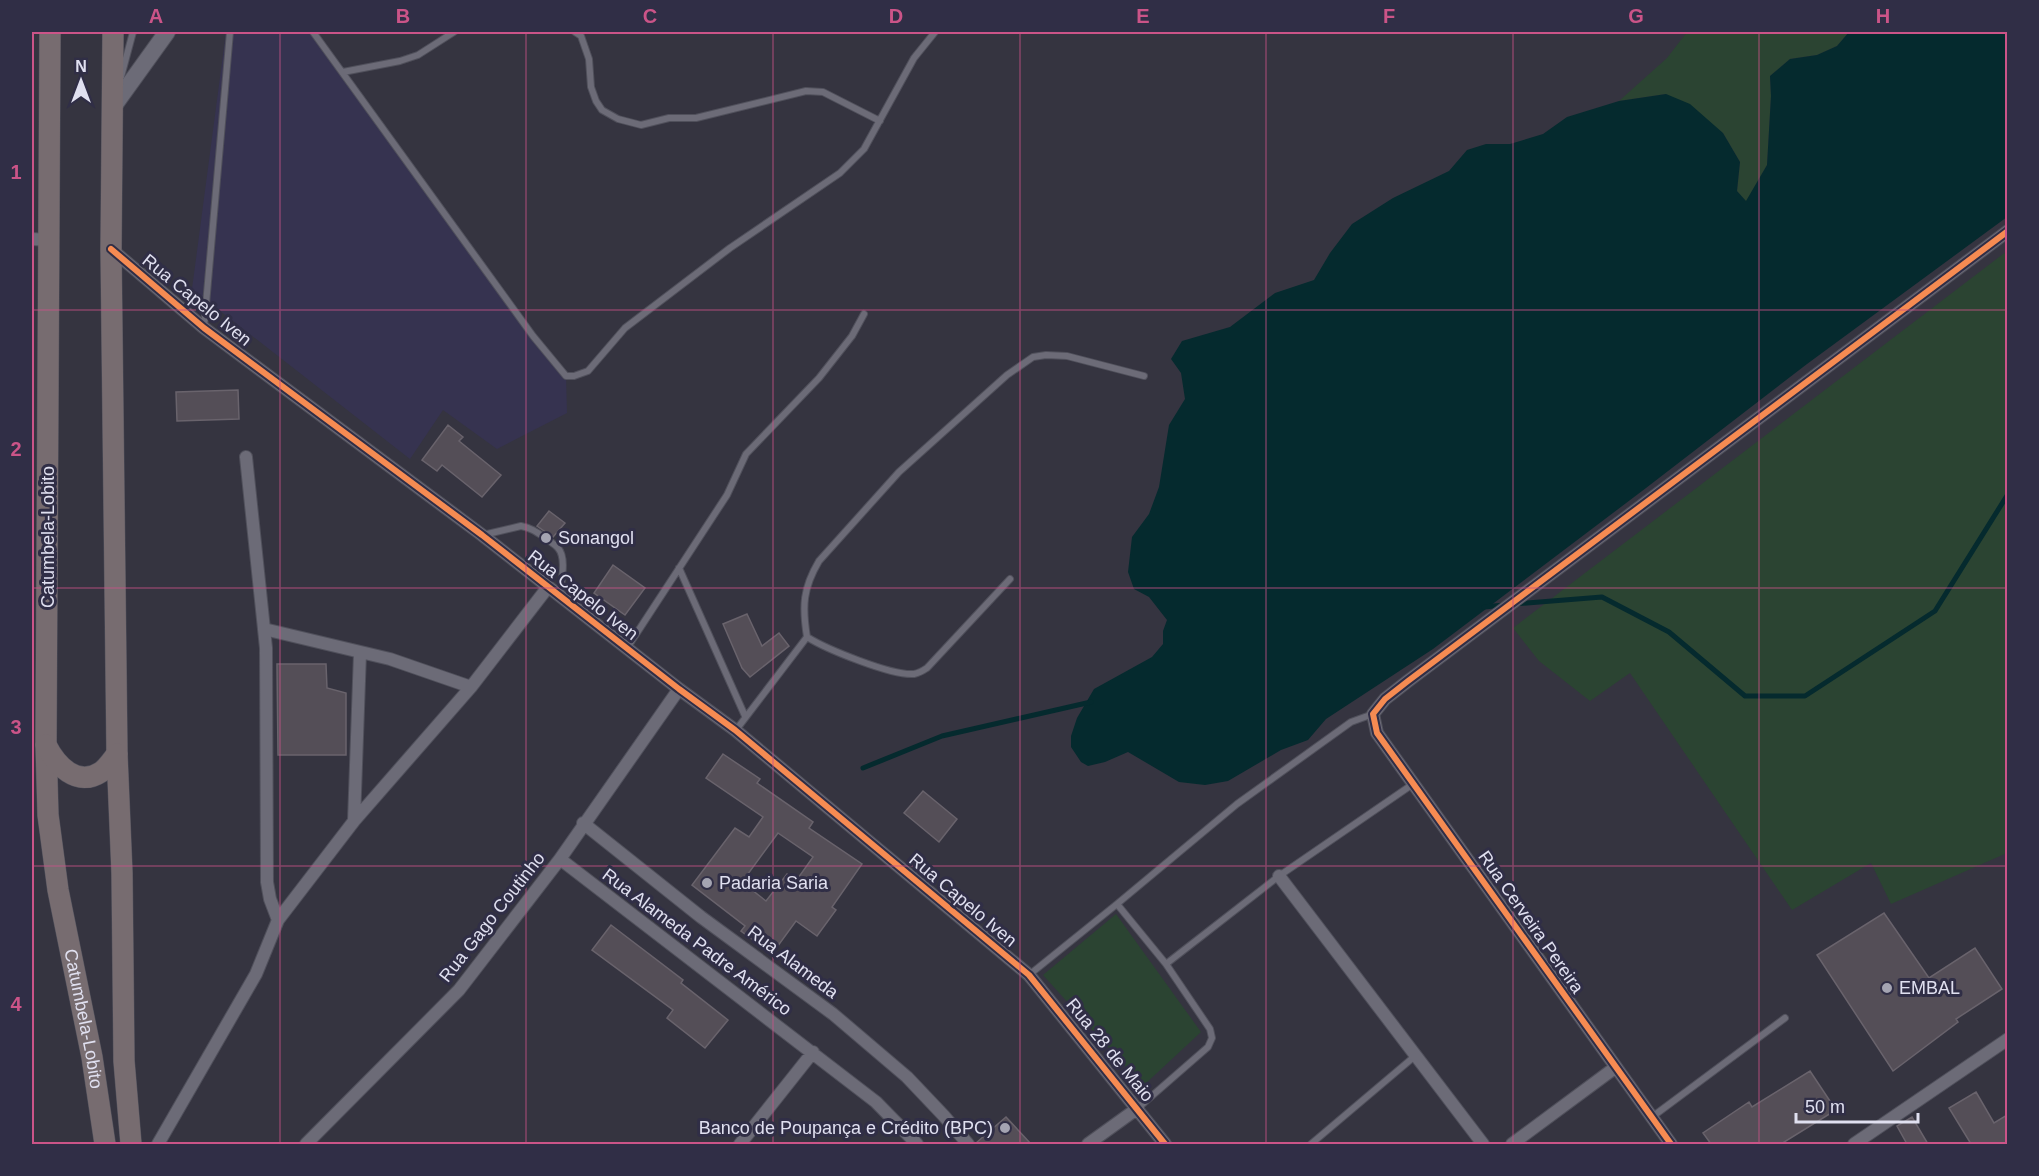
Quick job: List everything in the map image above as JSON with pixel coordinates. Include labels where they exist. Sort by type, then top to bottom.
[{"type":"highway","name":"Catumbela-Lobito","points":[[50,32],[41,239],[48,815],[58,890],[92,1057],[105,1144]]},
{"type":"highway","name":"Catumbela-Lobito","points":[[113,32],[111,249],[117,754],[122,873],[124,1061],[131,1144]]},
{"type":"highway","points":[[46,744],[53,759],[63,771],[76,776],[90,777],[103,771],[117,754]]},
{"type":"street","points":[[114,107],[167,32]]},
{"type":"street","points":[[1373,714],[1385,699],[1400,687],[2007,231]]},
{"type":"street","name":"Rua Capelo Iven","points":[[111,249],[204,328],[482,535],[735,730],[1029,975]]},
{"type":"street","points":[[246,457],[266,648],[267,882],[270,899],[278,920]]},
{"type":"street","points":[[158,1144],[256,974],[278,920],[354,821],[471,687],[548,586]]},
{"type":"street","points":[[264,629],[390,659],[471,687]]},
{"type":"street","points":[[354,821],[360,652]]},
{"type":"street","name":"Rua Gago Coutinho","points":[[306,1144],[459,990],[560,860],[679,689]]},
{"type":"street","name":"Rua Cerveira Pereira","points":[[1373,714],[1377,734],[1415,783],[1671,1144]]},
{"type":"street","name":"Rua Alameda","points":[[584,824],[701,916],[833,1014],[907,1077],[968,1144]]},
{"type":"street","name":"Rua Alameda Padre Américo","points":[[560,860],[813,1052]]},
{"type":"street","points":[[1279,876],[1483,1144]]},
{"type":"street","name":"Rua 28 de Maio","points":[[1029,975],[1166,1144]]},
{"type":"street","points":[[1854,1144],[2007,1039]]},
{"type":"street","points":[[740,1144],[813,1052],[876,1102],[917,1144]]},
{"type":"street","points":[[1512,1144],[1616,1067]]},
{"type":"street","points":[[1088,1144],[1138,1108]]},
{"type":"lane","points":[[114,107],[133,32]]},
{"type":"lane","points":[[204,328],[230,32]]},
{"type":"lane","points":[[313,32],[533,336],[566,376],[588,371],[625,328],[730,248],[840,173],[864,149],[914,58],[935,32]]},
{"type":"lane","points":[[343,72],[418,55],[454,32]]},
{"type":"lane","points":[[575,32],[581,36],[589,59],[591,87],[596,101],[602,110],[618,120],[641,125],[669,118],[696,118],[806,91],[823,92],[880,121]]},
{"type":"lane","points":[[627,648],[727,495],[746,453],[819,378],[852,336],[864,314]]},
{"type":"lane","points":[[1010,579],[927,668],[915,674],[898,672],[858,660],[822,647],[807,637],[803,615],[804,595],[819,561],[899,472],[1007,375],[1033,357],[1046,354],[1067,356],[1144,376]]},
{"type":"lane","points":[[482,535],[521,526],[527,527],[558,548],[562,554],[560,596]]},
{"type":"lane","points":[[679,568],[745,716]]},
{"type":"lane","points":[[735,730],[807,637]]},
{"type":"lane","points":[[1029,975],[1237,804],[1351,722],[1373,714]]},
{"type":"lane","points":[[1166,964],[1279,876],[1415,783]]},
{"type":"lane","points":[[1118,904],[1166,964],[1210,1029],[1212,1038],[1208,1047],[1138,1108]]},
{"type":"lane","points":[[1652,1118],[1785,1018]]},
{"type":"lane","points":[[1311,1144],[1415,1056]]},
{"type":"shaded area","points":[[226,32],[313,32],[533,336],[566,376],[567,413],[497,449],[443,410],[410,459],[192,289]]},
{"type":"shaded area","points":[[1687,32],[1849,32],[1837,46],[1817,55],[1790,59],[1770,76],[1767,165],[1746,202],[1737,191],[1740,162],[1723,133],[1666,94],[1619,101],[1667,58]]},
{"type":"shaded area","points":[[1849,32],[2007,32],[2007,217],[1807,364],[1433,649],[1326,719],[1308,740],[1281,750],[1228,781],[1205,785],[1179,782],[1128,752],[1105,762],[1088,766],[1081,762],[1071,747],[1071,736],[1077,718],[1094,689],[1152,657],[1163,644],[1163,631],[1167,620],[1149,597],[1134,589],[1128,572],[1132,537],[1149,514],[1159,487],[1169,425],[1185,399],[1181,373],[1171,359],[1182,341],[1230,327],[1275,293],[1314,280],[1330,253],[1352,224],[1393,198],[1449,171],[1467,150],[1486,144],[1510,144],[1543,134],[1567,117],[1619,101],[1666,94],[1690,104],[1723,133],[1740,162],[1737,191],[1746,201],[1767,165],[1770,76],[1790,59],[1817,55],[1837,46]]},
{"type":"shaded area","points":[[2007,251],[2007,853],[1891,904],[1871,863],[1792,910],[1630,673],[1590,701],[1539,661],[1513,628]]},
{"type":"shaded area","points":[[1116,914],[1201,1032],[1143,1086],[1043,975]]},
{"type":"building","points":[[238,390],[239,419],[177,421],[176,392]]},
{"type":"building","points":[[448,425],[463,437],[459,441],[501,475],[482,497],[442,465],[437,471],[422,460]]},
{"type":"building","points":[[549,511],[565,523],[553,537],[537,526]]},
{"type":"building","points":[[613,565],[645,588],[625,615],[594,593]]},
{"type":"building","points":[[747,614],[762,646],[779,633],[789,646],[750,677],[742,668],[723,624]]},
{"type":"building","points":[[277,664],[326,664],[327,688],[346,693],[346,755],[278,755]]},
{"type":"building","points":[[723,754],[760,779],[757,783],[813,822],[809,828],[862,864],[832,907],[836,910],[817,936],[796,921],[772,954],[741,931],[745,926],[692,885],[735,828],[749,837],[763,817],[706,778]],"holes":[[[778,833],[813,857],[796,881],[787,874],[766,901],[742,882]]]},
{"type":"building","points":[[923,791],[957,819],[939,842],[904,813]]},
{"type":"building","name":"EMBAL","points":[[1884,913],[1929,978],[1975,948],[2002,989],[1956,1019],[1958,1022],[1893,1071],[1817,955]]},
{"type":"building","points":[[611,925],[683,980],[681,983],[728,1020],[705,1048],[667,1018],[673,1010],[592,950]]},
{"type":"building","points":[[1810,1071],[1836,1110],[1781,1144],[1711,1144],[1703,1133],[1749,1102],[1752,1107]]},
{"type":"building","points":[[1976,1092],[1994,1123],[2007,1115],[2007,1144],[1971,1144],[1949,1108]]},
{"type":"building","name":"Banco de Poupança e Crédito (BPC)","points":[[1006,1117],[1031,1144],[976,1144],[976,1143]]},
{"type":"building","points":[[1912,1117],[1928,1144],[1907,1144],[1897,1126]]},
{"type":"waterway","points":[[1514,604],[1602,597],[1669,632],[1745,696],[1805,696],[1935,611],[2008,494]]},
{"type":"waterway","points":[[1484,607],[1504,605]]},
{"type":"waterway","points":[[863,768],[942,736],[1091,702]]},
{"type":"cycle path","points":[[1671,1144],[1377,733],[1373,714],[1385,699],[1408,681],[2008,231]]},
{"type":"cycle path","points":[[111,249],[204,328],[482,535],[735,730],[1029,975],[1165,1144]]},
{"type":"place","name":"Sonangol","points":[[546,538]]},
{"type":"place","name":"Padaria Saria","points":[[707,883]]},
{"type":"place","name":"EMBAL","points":[[1887,988]]},
{"type":"place","name":"Banco de Poupança e Crédito (BPC)","points":[[1005,1128]]}]
